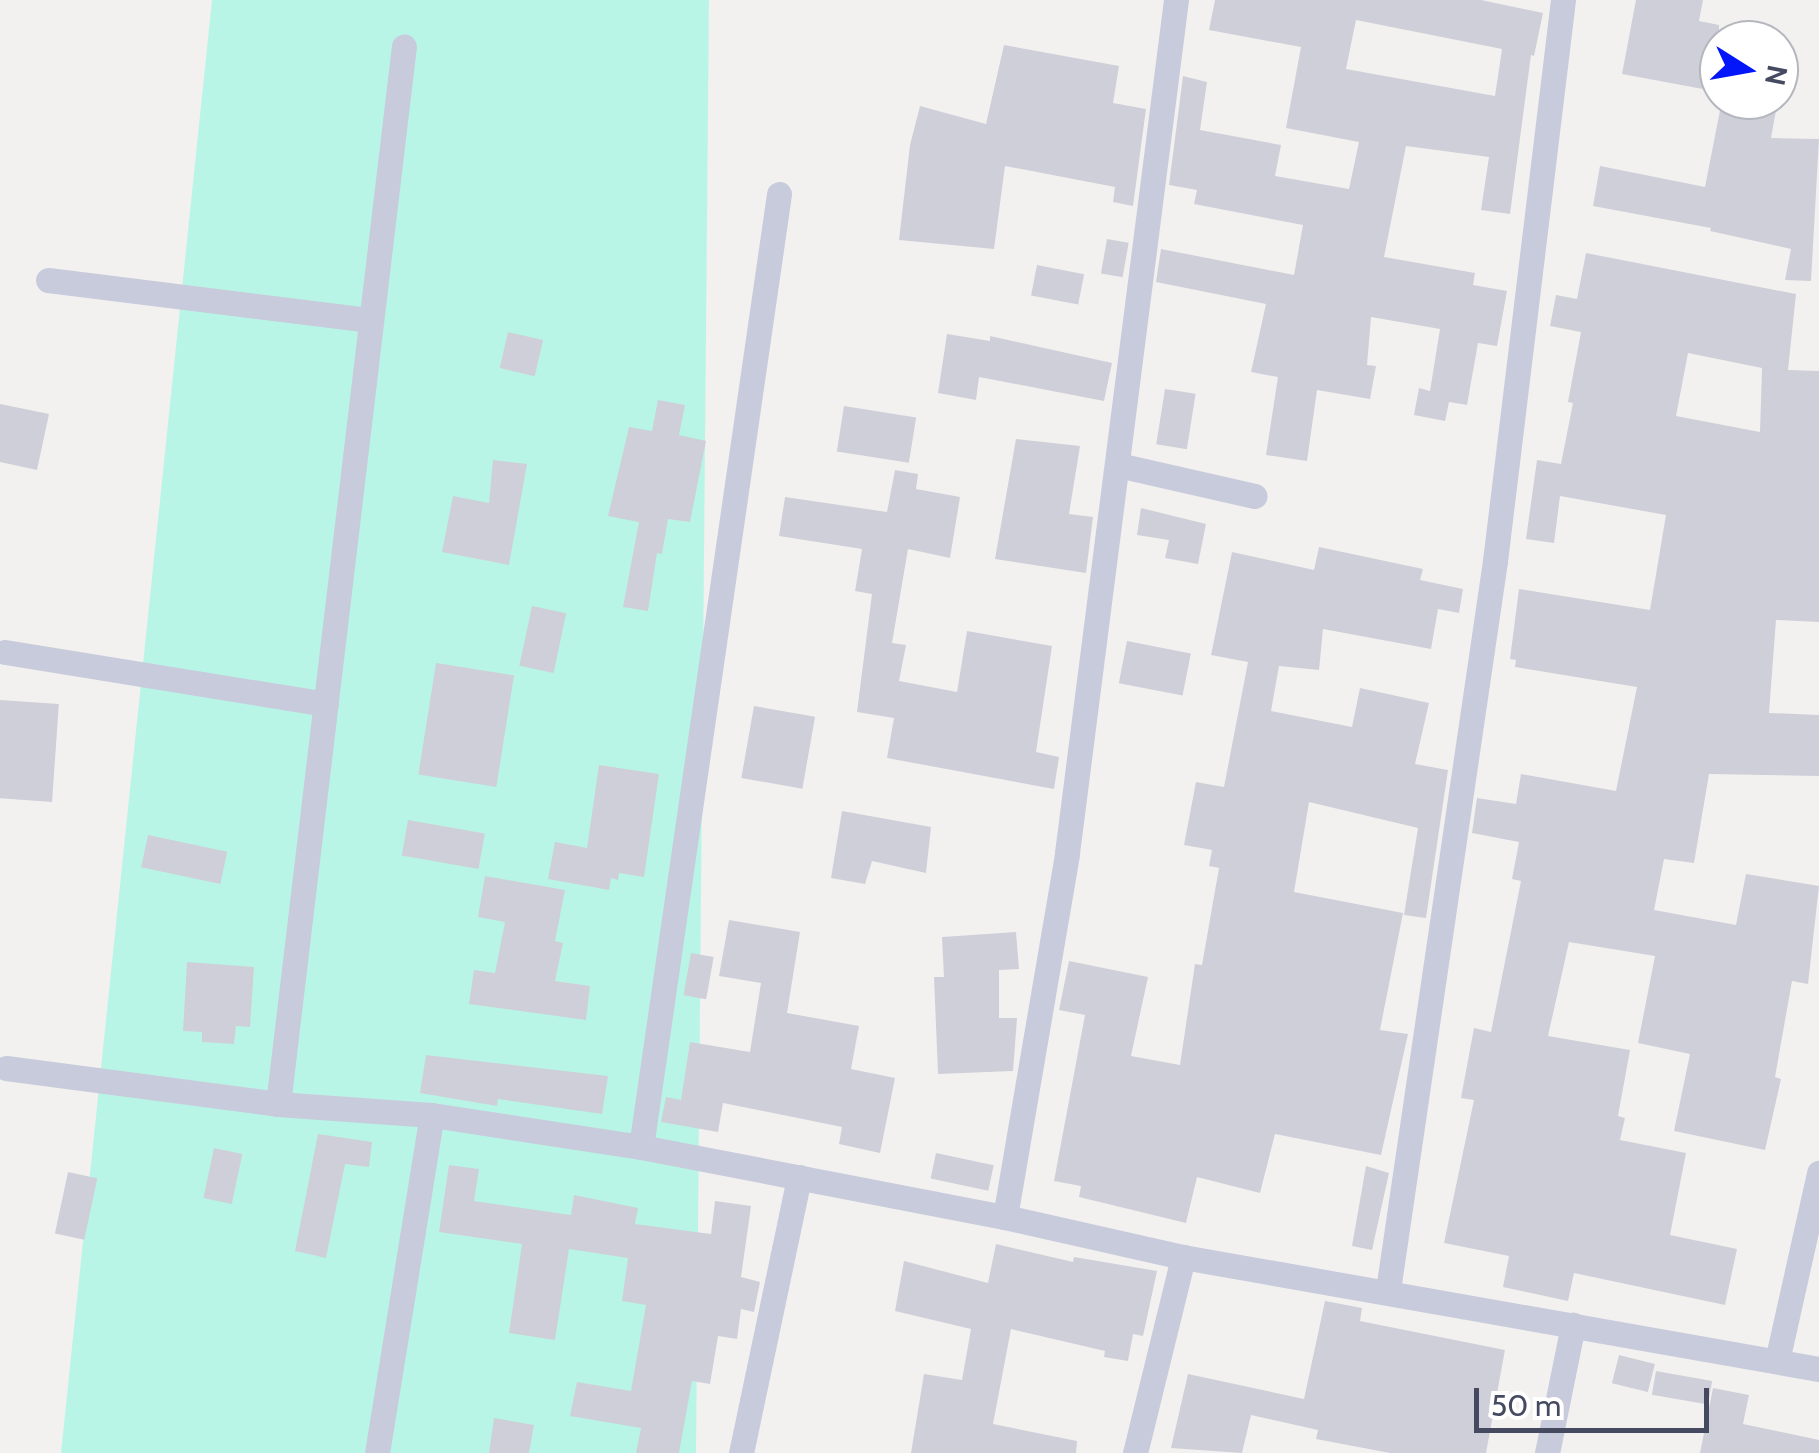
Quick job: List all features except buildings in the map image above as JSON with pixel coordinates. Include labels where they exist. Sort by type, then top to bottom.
[{"type":"street","points":[[1005,1217],[1067,853],[1176,0]]},
{"type":"street","points":[[1388,1290],[1495,561],[1563,0]]},
{"type":"street","points":[[278,1104],[404,46]]},
{"type":"street","points":[[641,1146],[779,194]]},
{"type":"street","points":[[48,280],[372,320]]},
{"type":"street","points":[[1118,465],[1254,496]]},
{"type":"street","points":[[5,652],[326,704]]},
{"type":"street","points":[[6,1068],[278,1104],[432,1115],[641,1146],[1005,1217],[1183,1257],[1388,1290],[1819,1369]]},
{"type":"street","points":[[376,1453],[432,1115]]},
{"type":"street","points":[[1777,1361],[1819,1173]]},
{"type":"street","points":[[741,1453],[799,1177]]},
{"type":"street","points":[[1136,1453],[1183,1257]]},
{"type":"street","points":[[1548,1453],[1573,1325]]},
{"type":"green space","points":[[212,0],[709,0],[696,1453],[61,1453]]}]
